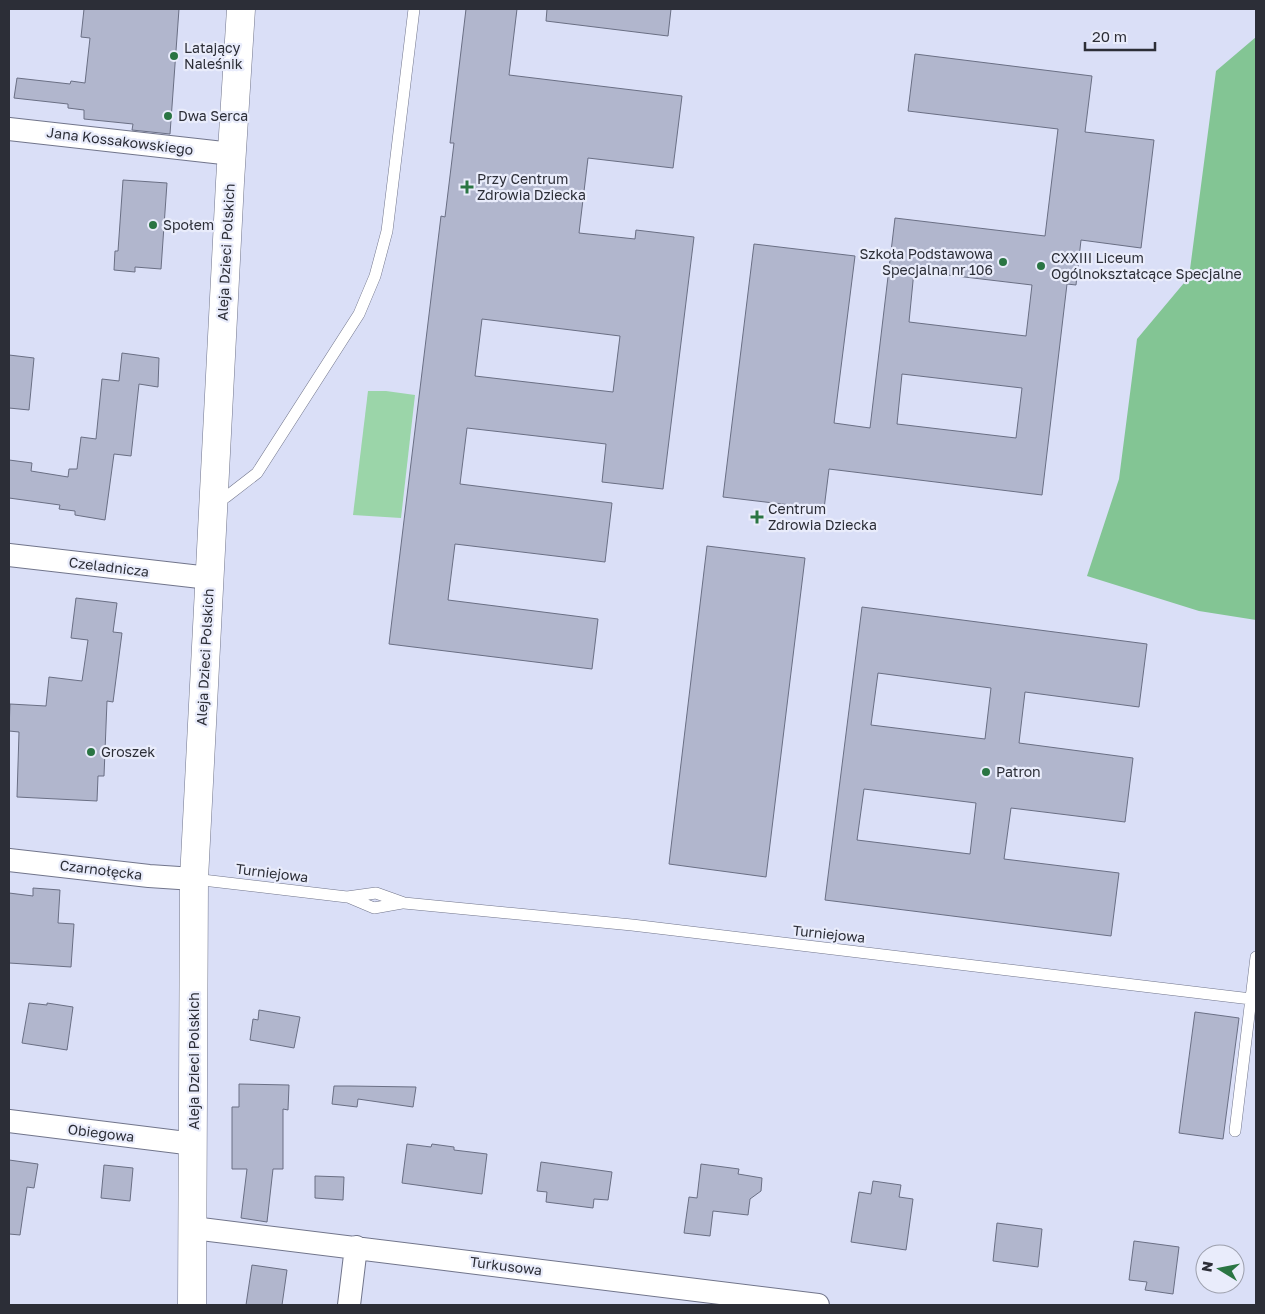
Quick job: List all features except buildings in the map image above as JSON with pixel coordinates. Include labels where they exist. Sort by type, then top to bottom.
[{"type":"street","name":"Aleja Dzieci Polskich","points":[[192,1305],[194,879],[241,9]]},
{"type":"street","name":"Jana Kossakowskiego","points":[[9,128],[232,154]]},
{"type":"street","name":"Czeladnicza","points":[[9,555],[209,578]]},
{"type":"street","name":"Czarnołęcka","points":[[9,860],[149,876],[194,879]]},
{"type":"street","name":"Obiegowa","points":[[9,1121],[194,1144]]},
{"type":"street","name":"Turkusowa","points":[[193,1228],[818,1305]]},
{"type":"street","points":[[349,1305],[356,1247]]},
{"type":"lane","points":[[214,501],[226,498],[257,474],[359,314],[375,276],[387,231],[414,9]]},
{"type":"lane","name":"Turniejowa","points":[[194,879],[347,897],[376,893],[404,903],[622,924],[1251,999]]},
{"type":"lane","points":[[1235,1131],[1256,957]]},
{"type":"green space","points":[[1256,37],[1256,620],[1199,611],[1087,576],[1119,479],[1137,339],[1189,277],[1216,71]]},
{"type":"green space","points":[[368,391],[386,391],[415,395],[401,518],[353,515]]},
{"type":"place","name":"Latający Naleśnik","points":[[174,56]]},
{"type":"place","name":"Dwa Serca","points":[[168,116]]},
{"type":"place","name":"Przy Centrum Zdrowia Dziecka","points":[[467,187]]},
{"type":"place","name":"Społem","points":[[153,225]]},
{"type":"place","name":"Szkoła Podstawowa Specjalna nr 106","points":[[1003,262]]},
{"type":"place","name":"CXXIII Liceum Ogólnokształcące Specjalne","points":[[1041,266]]},
{"type":"place","name":"Centrum Zdrowia Dziecka","points":[[757,517]]},
{"type":"place","name":"Groszek","points":[[91,752]]},
{"type":"place","name":"Patron","points":[[986,772]]}]
